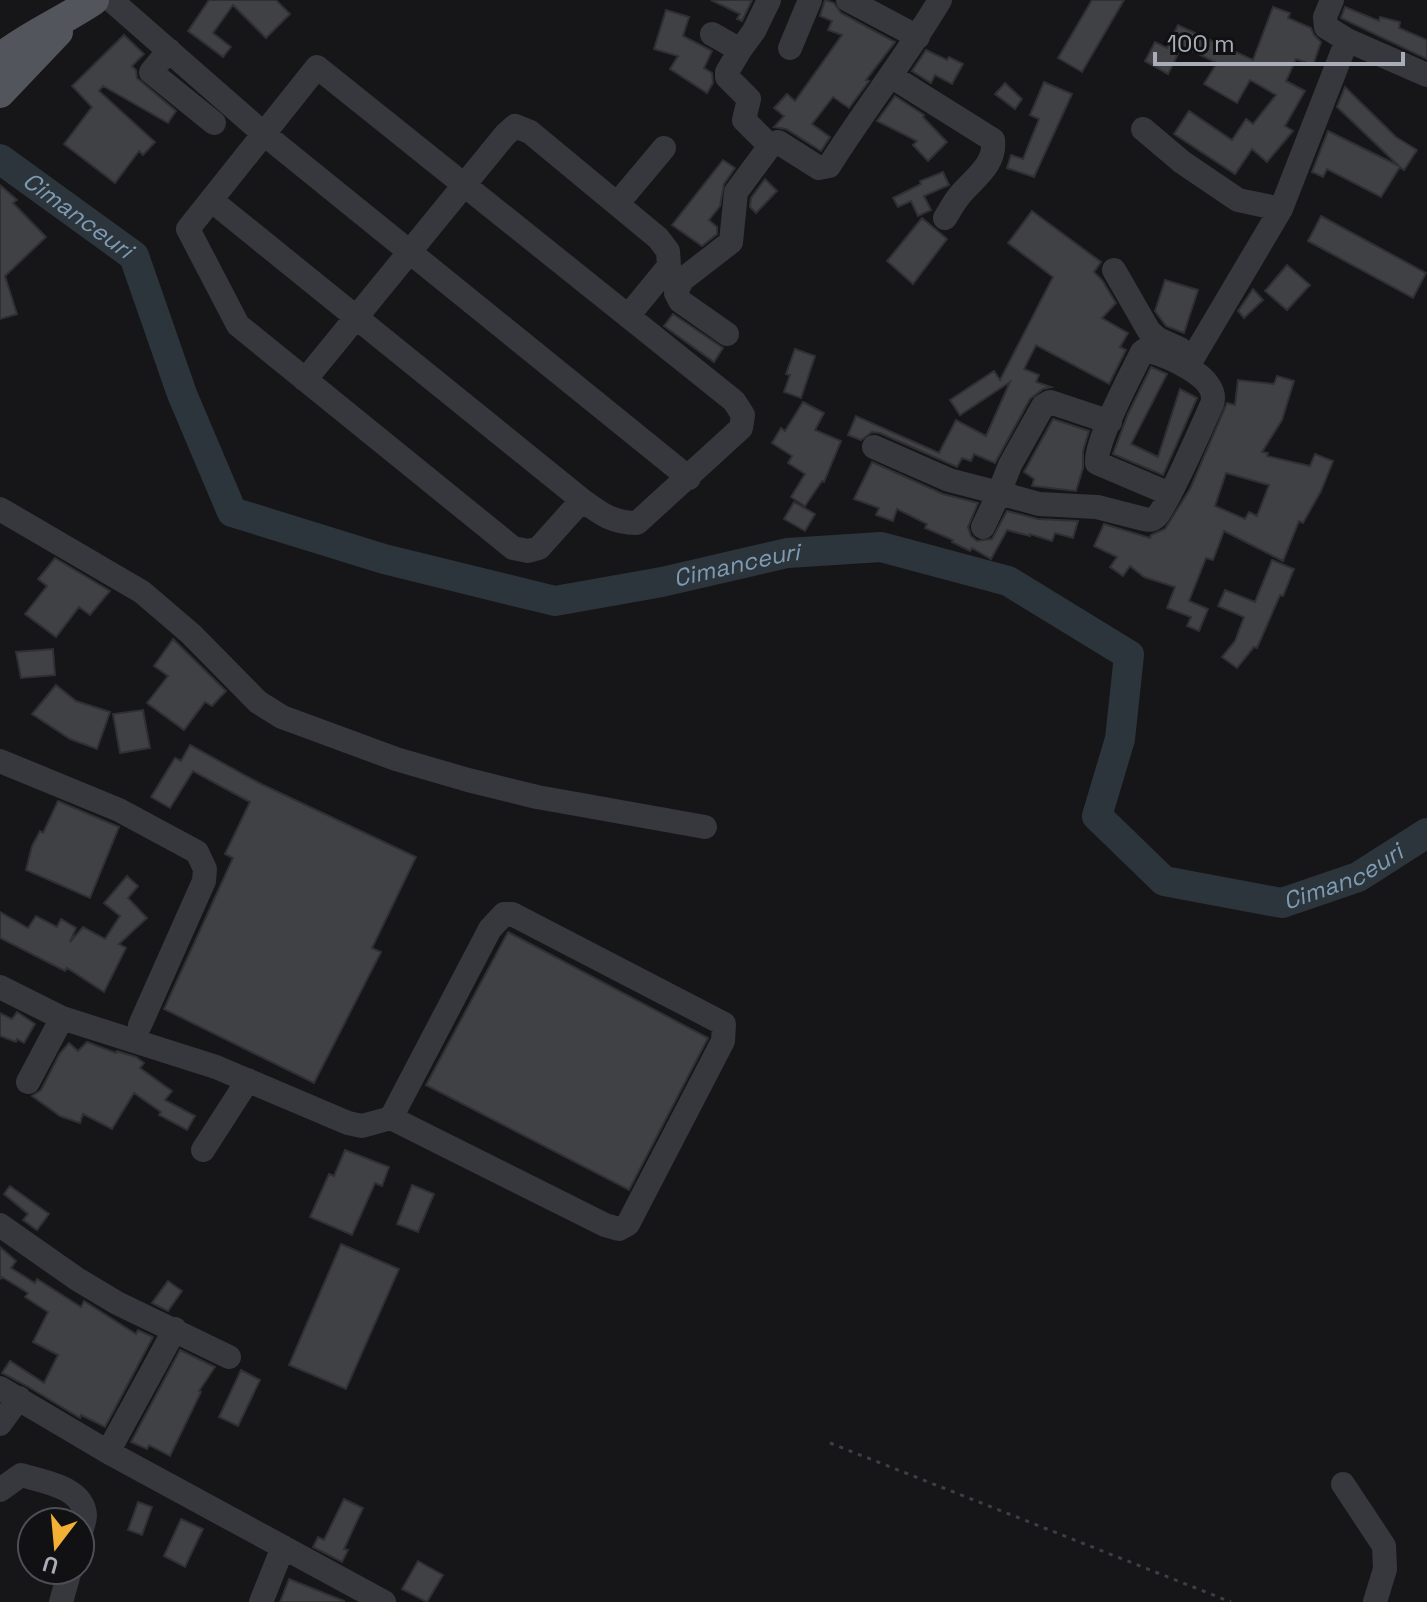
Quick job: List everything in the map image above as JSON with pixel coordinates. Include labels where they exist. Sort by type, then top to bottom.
[{"type":"main road","points":[[0,58],[44,28],[83,7]]},
{"type":"main road","points":[[0,93],[83,7]]},
{"type":"street","points":[[111,0],[264,134],[689,478]]},
{"type":"street","points":[[769,0],[727,77],[749,99],[744,120],[770,146]]},
{"type":"street","points":[[790,48],[810,0]]},
{"type":"street","points":[[848,0],[918,37]]},
{"type":"street","points":[[727,334],[680,301],[677,289],[682,280],[731,242],[734,197],[770,146],[778,142],[819,168],[829,166],[940,0]]},
{"type":"street","points":[[1332,0],[1324,22],[1326,27],[1347,40],[1427,75]]},
{"type":"street","points":[[712,34],[740,50]]},
{"type":"street","points":[[1191,360],[1281,209],[1347,40]]},
{"type":"street","points":[[169,50],[151,72],[214,123]]},
{"type":"street","points":[[211,200],[608,519],[637,523],[741,428],[743,415],[734,401],[317,67],[264,134],[211,200],[188,229],[238,325],[513,548],[528,551],[539,548],[582,500]]},
{"type":"street","points":[[891,76],[993,140],[994,151],[985,169],[957,199],[945,218]]},
{"type":"street","points":[[305,380],[515,126],[530,132],[658,238],[668,251],[669,266],[628,316]]},
{"type":"street","points":[[1143,129],[1182,162],[1238,200],[1281,209]]},
{"type":"street","points":[[617,204],[664,148]]},
{"type":"street","points":[[874,447],[949,480],[1039,504],[1089,506],[1152,520],[1162,510],[1170,494],[1215,399],[1214,392],[1191,360],[1149,331],[1114,270]]},
{"type":"street","points":[[1170,494],[1097,463],[1096,455],[1142,352],[1191,360]]},
{"type":"street","points":[[983,527],[1010,465],[1043,406],[1050,402],[1110,422]]},
{"type":"street","points":[[0,509],[142,592],[191,634],[258,702],[282,717],[396,759],[468,780],[537,797],[705,827]]},
{"type":"street","points":[[0,761],[119,810],[197,852],[204,862],[204,881],[140,1025]]},
{"type":"street","points":[[0,987],[62,1018],[188,1057],[348,1123],[362,1126],[391,1118],[605,1225],[619,1229],[628,1224],[723,1041],[724,1024],[512,914],[504,914],[490,929],[391,1118]]},
{"type":"street","points":[[28,1082],[62,1018]]},
{"type":"street","points":[[203,1150],[248,1080]]},
{"type":"street","points":[[0,1225],[98,1292],[229,1357]]},
{"type":"street","points":[[108,1452],[175,1329]]},
{"type":"street","points":[[0,1424],[9,1393],[108,1452],[384,1602]]},
{"type":"street","points":[[0,1490],[21,1475],[67,1490],[82,1506]]},
{"type":"street","points":[[1343,1484],[1384,1546],[1385,1569],[1375,1602]]},
{"type":"street","points":[[261,1602],[283,1547]]},
{"type":"path","points":[[830,1443],[1231,1602]]},
{"type":"building","points":[[209,0],[276,0],[290,14],[266,38],[233,5],[213,33],[231,47],[223,57],[188,31]]},
{"type":"building","points":[[711,0],[752,0],[742,21],[737,19],[740,14]]},
{"type":"building","points":[[825,0],[834,3],[841,13],[895,42],[849,108],[833,97],[812,124],[830,137],[821,151],[786,129],[774,127],[784,116],[774,108],[787,94],[795,101],[842,35],[828,30],[832,21],[820,16]]},
{"type":"building","points":[[1092,0],[1124,0],[1082,72],[1058,58]]},
{"type":"building","points":[[1273,7],[1290,13],[1288,18],[1311,28],[1321,42],[1313,65],[1296,59],[1286,81],[1305,91],[1285,126],[1293,131],[1267,162],[1252,149],[1235,174],[1174,134],[1189,111],[1232,140],[1246,119],[1253,124],[1276,95],[1250,80],[1237,103],[1204,84],[1217,63],[1182,46],[1168,74],[1145,61],[1155,42],[1167,48],[1178,25],[1253,60]]},
{"type":"building","points":[[1345,7],[1379,21],[1380,17],[1400,22],[1399,28],[1427,40],[1427,59],[1341,18]]},
{"type":"building","points":[[666,10],[689,17],[683,36],[712,51],[704,68],[712,73],[713,83],[707,93],[670,69],[678,56],[654,49]]},
{"type":"building","points":[[124,35],[144,54],[132,66],[137,78],[176,111],[168,123],[103,86],[99,91],[155,142],[143,155],[139,151],[115,183],[64,144],[92,107],[72,86]]},
{"type":"building","points":[[926,50],[963,64],[952,84],[935,75],[931,83],[912,71]]},
{"type":"building","points":[[1044,82],[1072,94],[1034,177],[1007,168],[1011,155],[1023,159],[1039,119],[1030,115]]},
{"type":"building","points":[[1005,83],[1022,99],[1015,109],[995,94]]},
{"type":"building","points":[[1345,87],[1396,137],[1417,150],[1404,170],[1400,167],[1381,197],[1327,169],[1323,177],[1312,172],[1328,131],[1399,166],[1337,107]]},
{"type":"building","points":[[895,96],[924,115],[947,142],[928,161],[913,145],[917,141],[877,121]]},
{"type":"building","points":[[723,160],[735,168],[724,184],[720,206],[709,220],[717,227],[717,234],[702,246],[672,225]]},
{"type":"building","points":[[943,172],[949,185],[924,196],[931,210],[918,216],[911,201],[898,207],[893,198],[921,184],[920,181]]},
{"type":"building","points":[[765,179],[777,191],[756,213],[750,207],[751,198]]},
{"type":"building","points":[[0,185],[17,200],[13,203],[46,237],[5,276],[17,314],[0,319]]},
{"type":"building","points":[[1032,211],[1101,262],[1094,272],[1116,303],[1102,318],[1128,333],[1120,347],[1126,350],[1109,384],[1036,345],[1024,369],[1039,375],[1036,382],[1051,387],[1030,399],[995,463],[974,454],[971,461],[962,458],[957,467],[880,433],[872,432],[861,440],[848,435],[856,416],[939,453],[956,420],[986,436],[1010,382],[960,415],[950,400],[994,371],[1000,380],[1053,277],[1008,243]]},
{"type":"building","points":[[1321,216],[1426,273],[1413,298],[1308,241]]},
{"type":"building","points":[[922,218],[947,239],[913,284],[887,261]]},
{"type":"building","points":[[1287,265],[1310,285],[1287,310],[1265,291]]},
{"type":"building","points":[[1165,280],[1198,290],[1184,333],[1166,326],[1155,311]]},
{"type":"building","points":[[1253,289],[1263,300],[1244,318],[1238,311]]},
{"type":"building","points":[[673,314],[723,348],[714,362],[664,326]]},
{"type":"building","points":[[795,349],[815,356],[801,398],[784,392],[790,375],[786,374]]},
{"type":"building","points":[[1151,367],[1167,374],[1131,444],[1158,457],[1180,389],[1197,398],[1163,475],[1113,454]]},
{"type":"building","points":[[1277,376],[1294,381],[1282,420],[1262,452],[1268,453],[1267,456],[1310,466],[1315,454],[1333,461],[1303,523],[1299,521],[1283,561],[1224,531],[1213,560],[1206,558],[1189,601],[1208,609],[1199,631],[1187,626],[1191,617],[1167,608],[1175,587],[1144,577],[1130,566],[1123,576],[1110,567],[1117,557],[1094,546],[1104,524],[1150,538],[1165,529],[1190,489],[1227,403],[1235,405],[1238,380],[1274,384]],"holes":[[[1226,473],[1269,485],[1257,516],[1249,512],[1245,519],[1215,506]]]},
{"type":"building","points":[[803,402],[824,413],[815,430],[841,441],[824,482],[805,506],[791,497],[805,474],[788,463],[792,456],[772,443],[781,428],[785,431]]},
{"type":"building","points":[[1053,419],[1089,431],[1076,491],[1032,486],[1034,479],[1024,472]]},
{"type":"building","points":[[872,462],[943,494],[978,503],[968,527],[977,541],[992,539],[1007,511],[1038,519],[1078,521],[1073,538],[1055,533],[1052,541],[1007,530],[991,559],[925,528],[927,524],[897,509],[893,521],[876,515],[879,508],[854,499]]},
{"type":"building","points":[[794,502],[815,514],[805,531],[784,519]]},
{"type":"building","points":[[55,558],[110,591],[90,615],[79,607],[56,637],[25,614],[47,586],[38,579]]},
{"type":"building","points":[[1272,560],[1294,569],[1257,648],[1254,647],[1237,668],[1222,657],[1235,641],[1244,617],[1218,606],[1225,590],[1255,602]]},
{"type":"building","points":[[173,639],[226,691],[212,706],[205,702],[184,730],[147,703],[168,676],[154,666]]},
{"type":"building","points":[[53,649],[55,675],[21,678],[16,652]]},
{"type":"building","points":[[56,685],[76,701],[110,712],[97,749],[70,739],[32,714]]},
{"type":"building","points":[[143,710],[150,748],[120,753],[113,714]]},
{"type":"building","points":[[190,745],[259,783],[416,857],[372,948],[381,952],[314,1083],[164,1009],[233,858],[225,854],[250,802],[193,771],[170,808],[151,797],[175,758],[181,761]]},
{"type":"building","points":[[58,801],[119,827],[90,898],[26,870],[32,846],[40,831],[43,833]]},
{"type":"building","points":[[127,876],[138,886],[128,898],[147,918],[119,944],[126,948],[104,992],[67,968],[65,971],[0,938],[0,912],[28,928],[36,916],[57,927],[61,919],[76,928],[70,942],[83,927],[105,939],[120,916],[104,903]]},
{"type":"building","points":[[508,932],[708,1038],[629,1190],[426,1085]]},
{"type":"building","points":[[17,1012],[35,1024],[24,1043],[0,1036],[0,1013],[12,1019]]},
{"type":"building","points":[[87,1042],[136,1057],[144,1063],[140,1068],[172,1091],[165,1100],[195,1116],[187,1130],[159,1115],[161,1112],[134,1093],[112,1129],[83,1114],[80,1123],[60,1116],[32,1096],[41,1090],[60,1053],[69,1043],[78,1051]]},
{"type":"building","points":[[345,1150],[389,1167],[382,1186],[375,1183],[352,1235],[310,1217],[329,1174],[334,1176]]},
{"type":"building","points":[[412,1185],[434,1194],[418,1232],[397,1224]]},
{"type":"building","points":[[10,1186],[49,1214],[37,1230],[23,1220],[28,1214],[4,1194]]},
{"type":"building","points":[[341,1244],[399,1269],[346,1389],[289,1365]]},
{"type":"building","points":[[0,1247],[16,1261],[11,1268],[35,1283],[37,1279],[81,1307],[84,1301],[136,1334],[138,1330],[153,1337],[105,1427],[81,1415],[80,1418],[2,1373],[10,1361],[44,1383],[58,1355],[33,1342],[48,1312],[25,1297],[28,1293],[2,1277],[0,1279]]},
{"type":"building","points":[[168,1281],[182,1291],[168,1311],[152,1303]]},
{"type":"building","points":[[180,1350],[215,1367],[199,1391],[170,1456],[149,1445],[147,1449],[131,1442]]},
{"type":"building","points":[[241,1370],[260,1380],[238,1426],[219,1417]]},
{"type":"building","points":[[344,1499],[363,1508],[344,1549],[348,1550],[342,1562],[313,1547],[318,1537],[324,1540]]},
{"type":"building","points":[[138,1502],[152,1507],[142,1535],[128,1530]]},
{"type":"building","points":[[181,1519],[203,1529],[185,1567],[164,1556]]},
{"type":"building","points":[[418,1561],[443,1575],[427,1602],[402,1589]]},
{"type":"building","points":[[289,1579],[344,1601],[344,1602],[280,1602]]},
{"type":"waterway","name":"Cimanceuri","points":[[0,159],[134,256],[182,394],[232,512],[384,559],[555,601],[662,582],[787,553],[881,547],[1008,581],[1129,655],[1120,739],[1097,816],[1164,881],[1282,903],[1358,877],[1427,833]]}]
